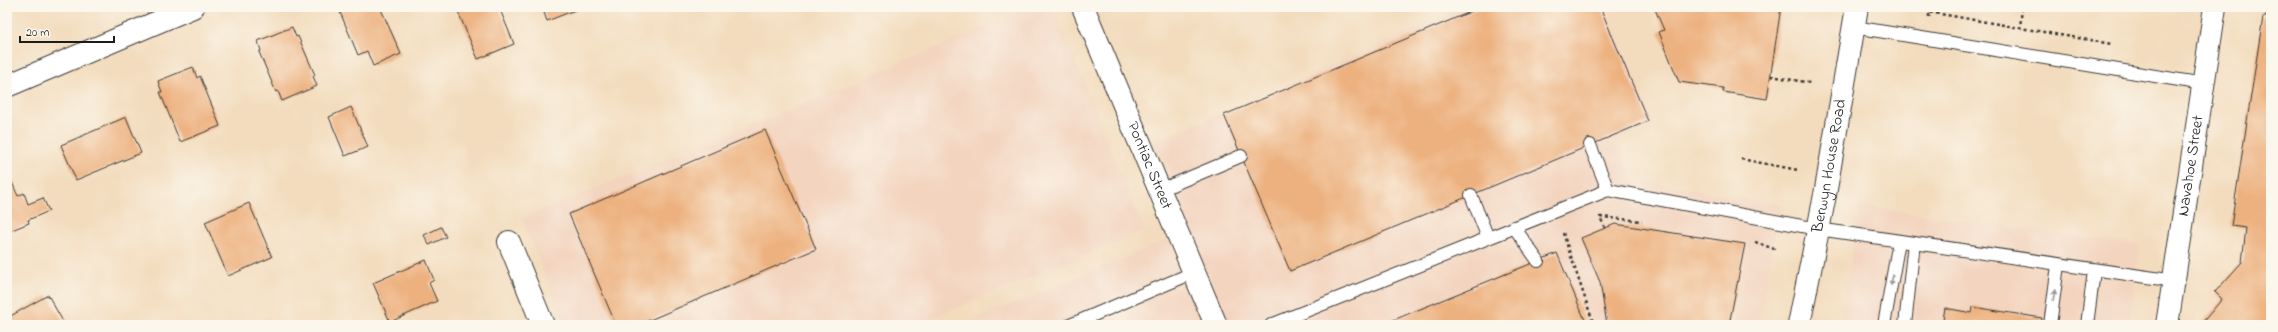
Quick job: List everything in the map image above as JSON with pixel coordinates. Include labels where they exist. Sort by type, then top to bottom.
[{"type":"street","points":[[7,86],[192,7]]},
{"type":"street","name":"Pontiac Street","points":[[1083,7],[1216,325]]},
{"type":"street","name":"Navahoe Street","points":[[2167,325],[2175,281],[2216,7]]},
{"type":"street","name":"Berwyn House Road","points":[[1799,325],[1818,229],[1855,17]]},
{"type":"street","points":[[508,242],[542,325]]},
{"type":"lane","points":[[1855,17],[2204,84]]},
{"type":"lane","points":[[1590,145],[1608,190]]},
{"type":"lane","points":[[1160,190],[1241,156]]},
{"type":"lane","points":[[1271,325],[1608,190],[1714,211],[1818,229],[2094,271],[2175,281]]},
{"type":"lane","points":[[1471,195],[1488,238]]},
{"type":"lane","points":[[1514,227],[1538,261]]},
{"type":"lane","points":[[1884,325],[1899,241]]},
{"type":"lane","points":[[1904,325],[1914,243]]},
{"type":"lane","points":[[2050,325],[2058,265]]},
{"type":"lane","points":[[2087,325],[2094,271]]},
{"type":"lane","points":[[1070,325],[1194,272]]},
{"type":"path","points":[[1771,76],[1810,83]]},
{"type":"path","points":[[1742,159],[1798,170]]},
{"type":"path","points":[[1555,211],[1594,325]]},
{"type":"shaded area","points":[[1032,7],[1053,7],[1144,231],[914,325],[566,325],[522,218],[792,109]]},
{"type":"shaded area","points":[[1469,7],[1604,7],[1655,125],[1616,139],[1634,179],[1781,205],[1758,325],[961,325],[1192,230],[1153,142]]},
{"type":"shaded area","points":[[1860,206],[2140,245],[2129,325],[1840,325]]},
{"type":"building","points":[[351,7],[380,7],[401,54],[373,66],[367,51],[358,55],[340,12]]},
{"type":"building","points":[[456,7],[499,7],[514,44],[478,59]]},
{"type":"building","points":[[542,7],[583,7],[547,21]]},
{"type":"building","points":[[1482,7],[1600,7],[1648,121],[1290,271],[1224,115]]},
{"type":"building","points":[[1654,7],[1781,7],[1767,99],[1723,92],[1723,88],[1679,82],[1659,32],[1664,30]]},
{"type":"building","points":[[2267,7],[2271,7],[2271,325],[2198,325],[2200,321],[2202,323],[2222,299],[2215,292],[2242,262],[2246,228],[2231,226],[2263,17],[2266,17]]},
{"type":"building","points":[[292,27],[296,37],[298,36],[315,75],[313,76],[317,86],[282,101],[278,91],[276,92],[259,52],[261,51],[258,41]]},
{"type":"building","points":[[193,67],[197,78],[200,76],[220,126],[180,142],[160,92],[162,92],[158,81]]},
{"type":"building","points":[[351,107],[368,147],[345,156],[329,117]]},
{"type":"building","points":[[126,117],[141,153],[76,180],[61,145]]},
{"type":"building","points":[[765,130],[816,249],[638,325],[616,325],[569,214]]},
{"type":"building","points":[[7,171],[18,196],[24,193],[28,204],[43,198],[49,211],[28,220],[29,223],[7,232]]},
{"type":"building","points":[[249,203],[272,257],[228,276],[205,222]]},
{"type":"building","points":[[1615,224],[1745,244],[1729,325],[1607,325],[1600,282],[1581,238]]},
{"type":"building","points":[[441,227],[446,237],[429,245],[424,235]]},
{"type":"building","points":[[1557,253],[1587,325],[1381,325]]},
{"type":"building","points":[[426,260],[434,280],[429,283],[437,301],[390,322],[373,283]]},
{"type":"building","points":[[48,295],[65,325],[7,325],[7,318]]},
{"type":"building","points":[[1973,307],[2042,318],[2041,325],[1942,325],[1945,308],[1972,313]]},
{"type":"building","points":[[268,320],[271,325],[257,325]]}]
